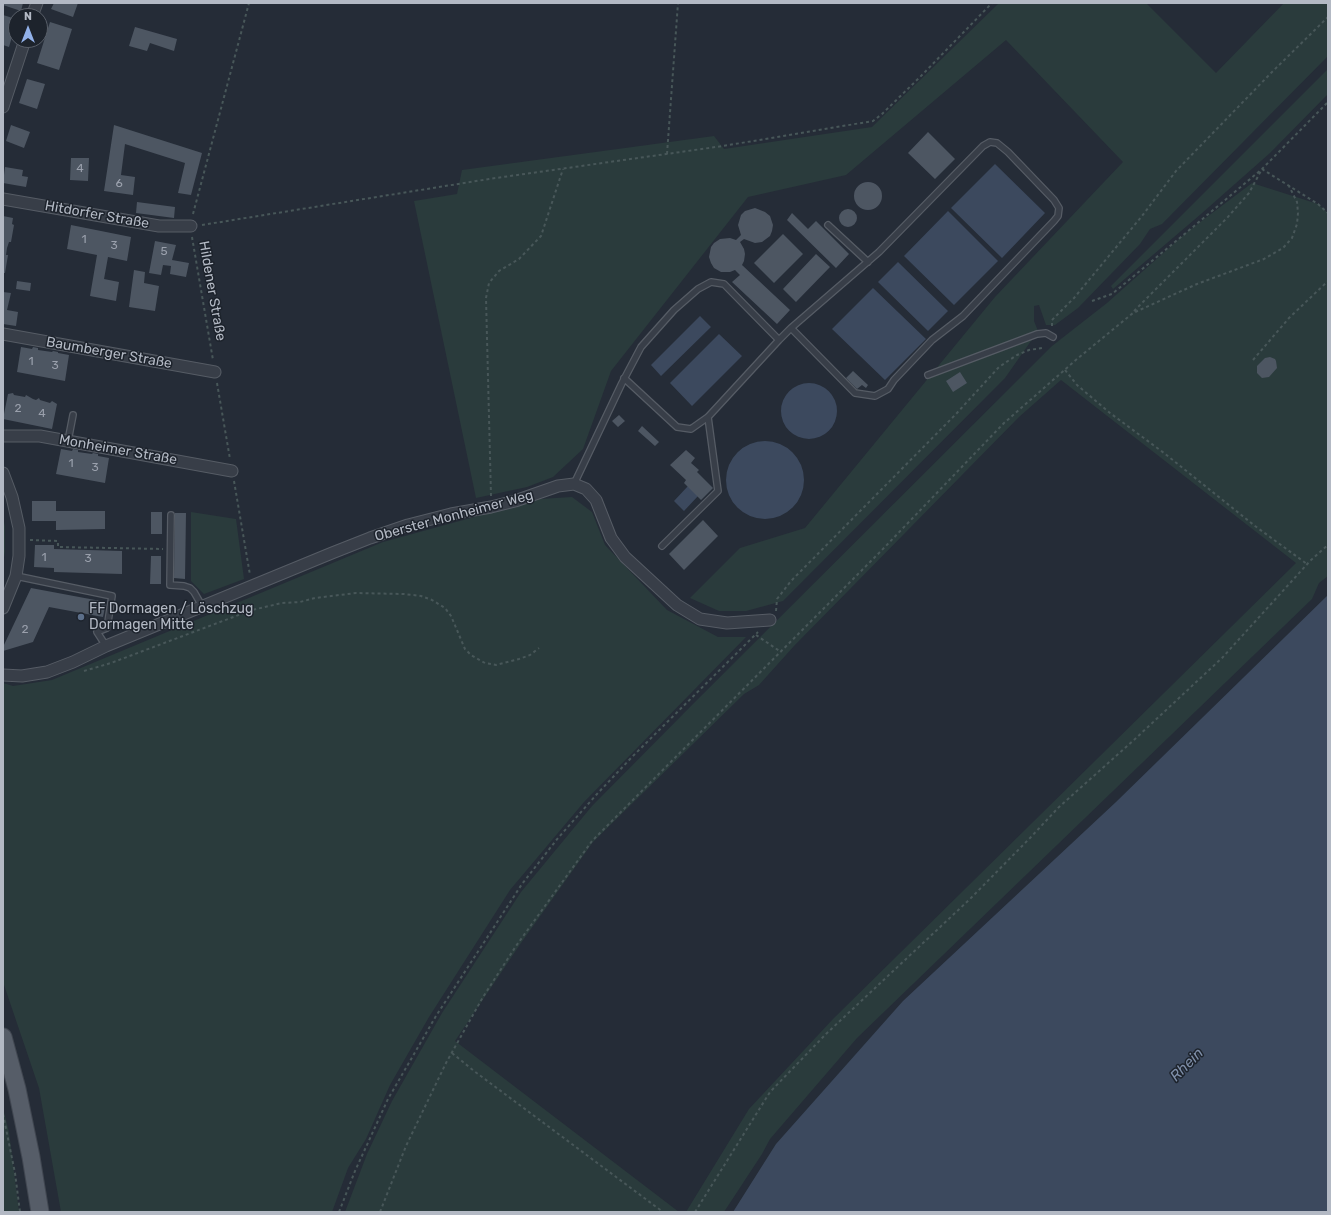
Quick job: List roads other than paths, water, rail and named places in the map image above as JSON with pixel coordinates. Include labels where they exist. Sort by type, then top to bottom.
[{"type":"main road","points":[[3,1037],[31,1157],[40,1212]]},
{"type":"street","points":[[3,107],[21,48]]},
{"type":"street","name":"Hitdorfer Straße","points":[[3,199],[159,226],[191,226]]},
{"type":"street","name":"Baumberger Straße","points":[[3,334],[215,372]]},
{"type":"street","name":"Monheimer Straße","points":[[3,436],[40,436],[232,471]]},
{"type":"street","points":[[3,473],[12,497],[19,528],[19,556],[16,576],[3,608]]},
{"type":"street","points":[[574,484],[586,489],[596,500],[612,538],[625,557],[677,605],[700,619],[727,623],[773,617]]},
{"type":"street","name":"Oberster Monheimer Weg","points":[[3,675],[22,676],[47,672],[202,606],[364,540],[408,525],[451,514],[491,508],[558,486],[574,484]]},
{"type":"lane","points":[[624,378],[677,427],[691,429],[708,418],[779,340],[792,328],[879,252],[983,146],[990,142],[997,143],[1008,152],[1054,200],[1059,208],[1058,216],[1054,221],[963,316],[932,340],[894,380],[888,389],[875,396],[855,393],[792,328]]},
{"type":"lane","points":[[828,225],[868,262]]},
{"type":"lane","points":[[574,484],[624,378],[641,348],[674,310],[698,289],[711,282],[724,284],[779,340]]},
{"type":"lane","points":[[928,375],[1037,334],[1046,333],[1053,337]]},
{"type":"lane","points":[[68,441],[73,415]]},
{"type":"lane","points":[[662,546],[718,491],[708,418]]},
{"type":"lane","points":[[171,515],[170,585],[190,588],[202,606]]},
{"type":"lane","points":[[16,576],[112,596],[107,628],[96,632],[106,646]]},
{"type":"water","points":[[995,164],[1045,213],[1002,258],[951,208]]},
{"type":"water","points":[[948,211],[998,261],[954,305],[904,256]]},
{"type":"water","points":[[898,262],[948,311],[928,331],[878,282]]},
{"type":"water","points":[[873,288],[926,339],[885,380],[832,329]]},
{"type":"water","points":[[700,316],[711,327],[661,376],[651,365]]},
{"type":"water","points":[[719,334],[742,356],[692,406],[670,383]]},
{"type":"water","points":[[809,383],[820,385],[829,391],[835,400],[837,411],[835,422],[829,431],[820,437],[809,439],[798,437],[789,431],[783,422],[781,411],[783,400],[789,391],[798,385]]},
{"type":"water","points":[[757,441],[773,441],[787,447],[798,458],[804,472],[804,488],[798,502],[787,513],[773,519],[757,519],[743,513],[732,502],[726,488],[726,472],[732,458],[743,447]]},
{"type":"water","points":[[688,486],[698,496],[684,511],[674,501]]},
{"type":"water","name":"Rhein","points":[[1328,595],[1328,1212],[733,1212],[776,1144],[903,1001],[1116,802]]},
{"type":"place","name":"FF Dormagen / Löschzug Dormagen Mitte","points":[[81,617]]}]
